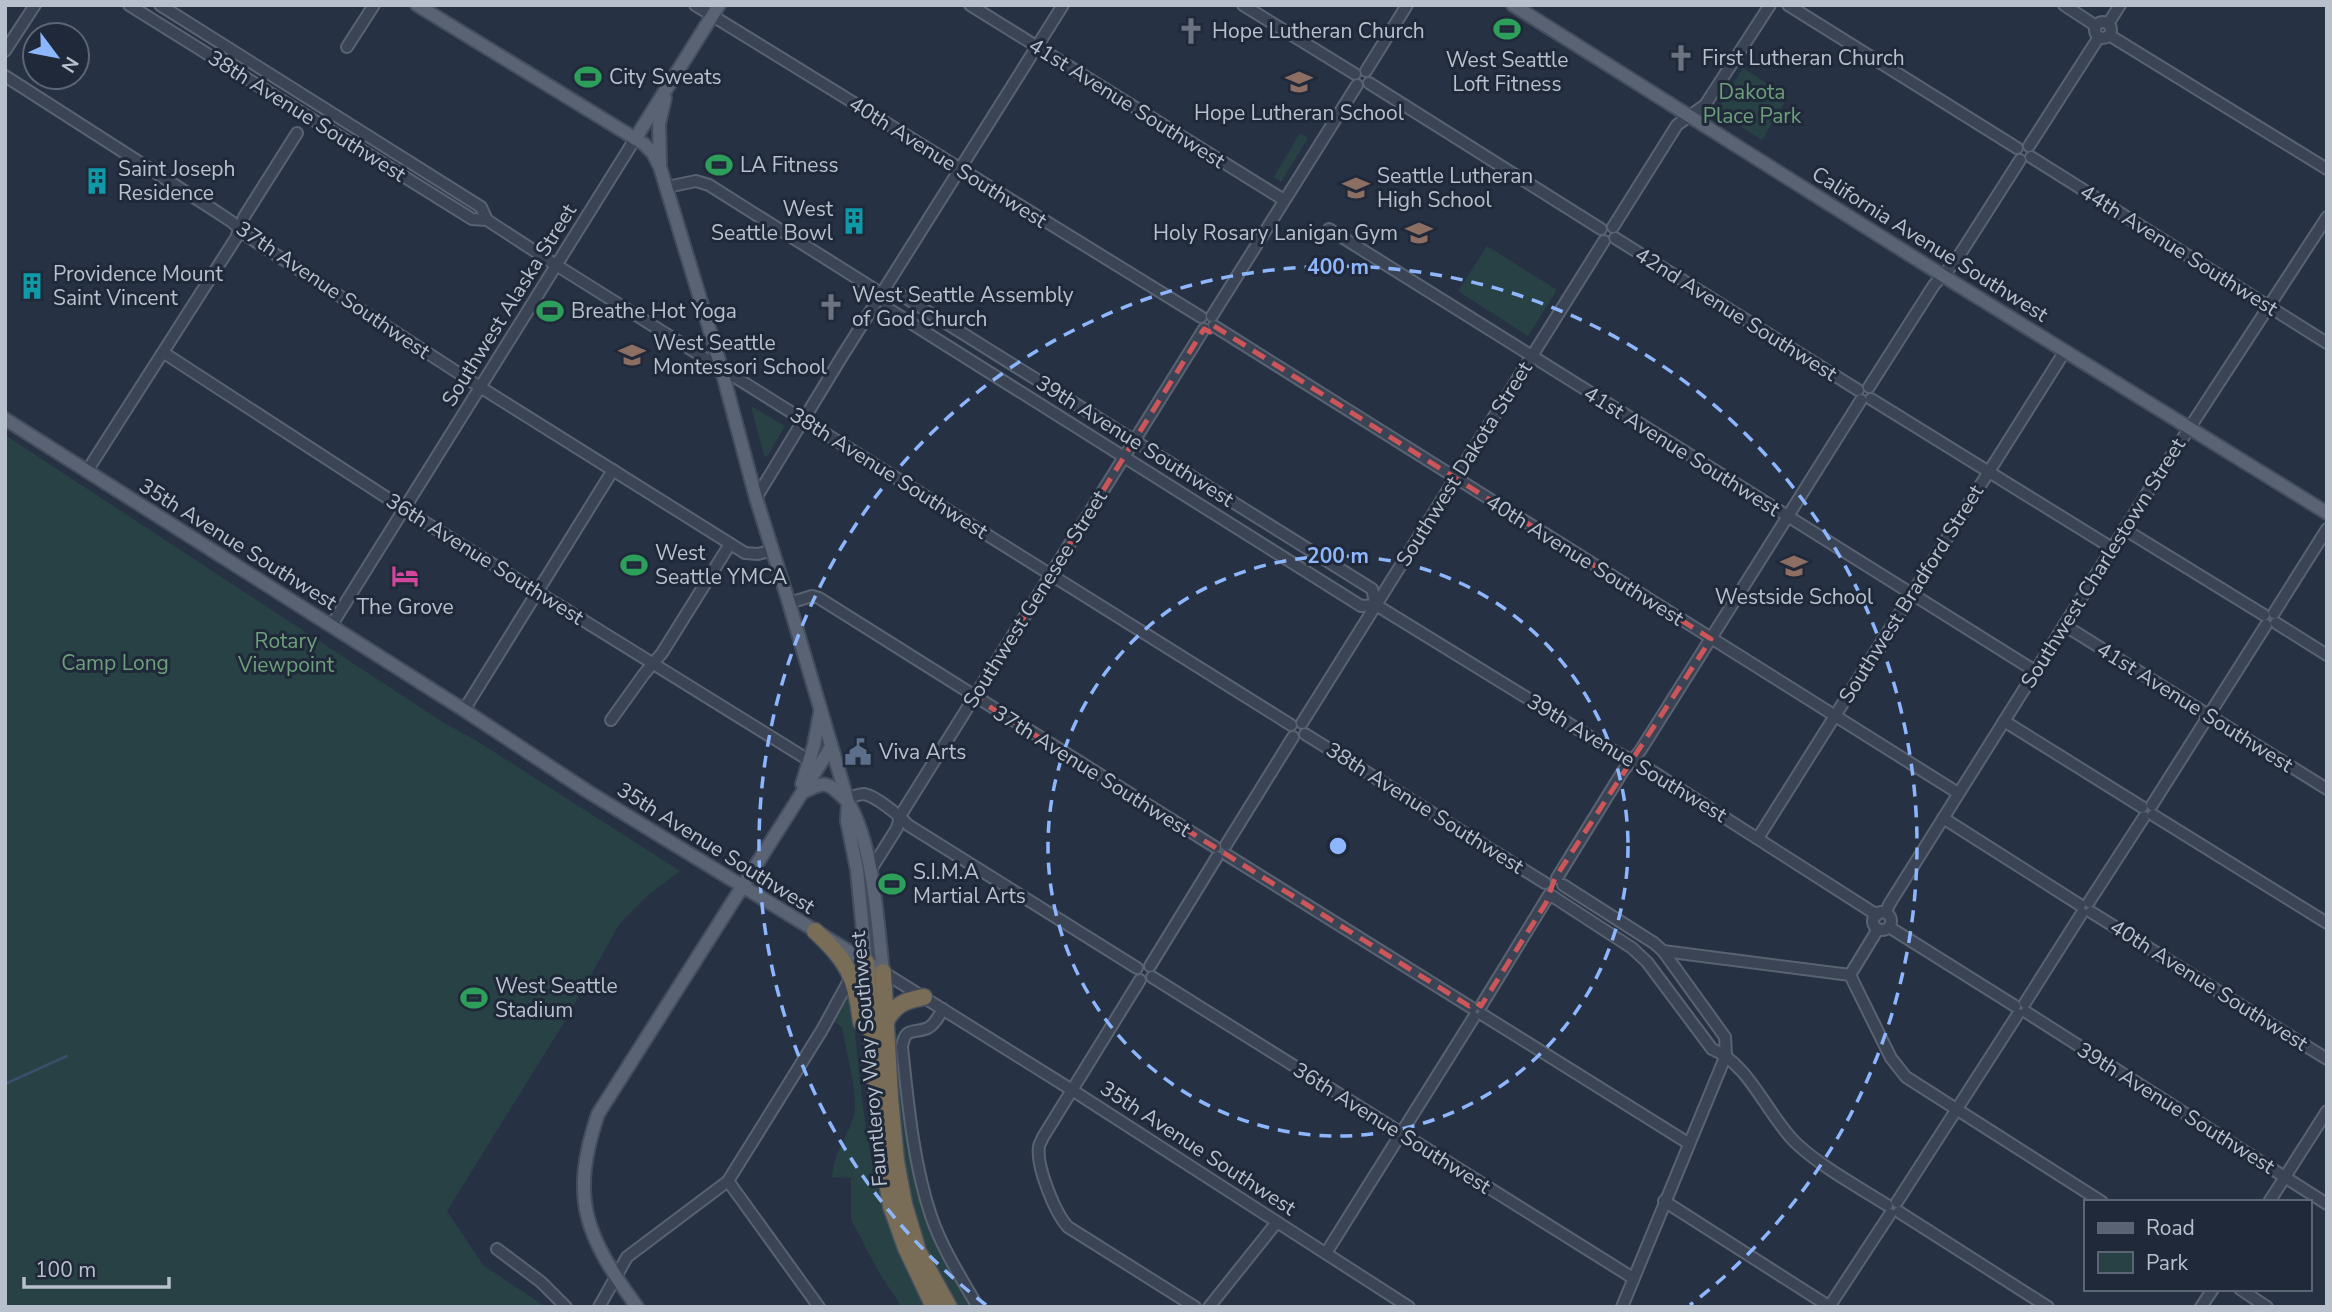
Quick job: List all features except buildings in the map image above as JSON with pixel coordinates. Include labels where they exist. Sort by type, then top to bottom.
[{"type":"highway","points":[[815,931],[837,951],[852,975],[864,1048],[875,1086]]},
{"type":"highway","name":"Fauntleroy Way Southwest","points":[[866,962],[880,1140],[894,1216],[934,1307]]},
{"type":"highway","name":"Fauntleroy Way Southwest","points":[[883,972],[896,1161],[904,1204],[918,1251],[949,1307]]},
{"type":"highway","points":[[885,1023],[892,1010],[901,1003],[924,997]]},
{"type":"main road","name":"Fauntleroy Way Southwest","points":[[417,5],[635,139],[653,153],[660,167],[847,800],[857,818],[870,871],[883,972]]},
{"type":"main road","name":"California Avenue Southwest","points":[[1513,5],[2327,513]]},
{"type":"main road","name":"Southwest Alaska Street","points":[[635,139],[673,75],[716,11]]},
{"type":"main road","points":[[660,167],[659,124],[673,75]]},
{"type":"main road","name":"35th Avenue Southwest","points":[[5,419],[587,791],[883,972]]},
{"type":"main road","points":[[637,1307],[615,1276],[590,1230],[584,1194],[585,1160],[594,1125],[610,1094],[799,798],[813,766],[821,710]]},
{"type":"main road","points":[[813,766],[831,747]]},
{"type":"main road","points":[[799,798],[821,783],[827,784],[847,800]]},
{"type":"main road","name":"Fauntleroy Way Southwest","points":[[847,800],[847,821],[858,870],[866,962]]},
{"type":"street","points":[[5,51],[35,5]]},
{"type":"street","name":"38th Avenue Southwest","points":[[129,5],[472,219],[487,220],[1051,576],[1545,883]]},
{"type":"street","name":"38th Avenue Southwest","points":[[160,5],[481,207],[487,220]]},
{"type":"street","points":[[346,47],[373,5]]},
{"type":"street","name":"40th Avenue Southwest","points":[[695,5],[716,11],[960,169],[1958,793]]},
{"type":"street","name":"41st Avenue Southwest","points":[[970,5],[1284,200]]},
{"type":"street","points":[[756,498],[1063,5]]},
{"type":"street","name":"42nd Avenue Southwest","points":[[1243,5],[2112,548]]},
{"type":"street","name":"Southwest Genesee Street","points":[[870,871],[897,828],[900,816],[1408,5]]},
{"type":"street","points":[[1771,5],[1778,5]]},
{"type":"street","name":"Southwest Dakota Street","points":[[1195,1307],[1068,1227],[1052,1204],[1039,1147],[1221,851],[1677,125],[1705,105],[1771,5]]},
{"type":"street","name":"44th Avenue Southwest","points":[[1788,5],[2327,343]]},
{"type":"street","points":[[2064,5],[2327,169]]},
{"type":"street","points":[[1326,1253],[1550,896],[1560,893],[1560,881],[1623,771],[1640,751],[1934,285],[1955,262],[2120,5]]},
{"type":"street","name":"37th Avenue Southwest","points":[[5,76],[217,212],[247,236],[480,387],[730,544],[753,555],[772,550]]},
{"type":"street","points":[[87,471],[164,353],[240,229],[244,217],[297,134]]},
{"type":"street","name":"Southwest Alaska Street","points":[[331,626],[635,139]]},
{"type":"street","name":"39th Avenue Southwest","points":[[667,187],[695,181],[709,184],[882,294],[898,293],[1372,589],[1376,605]]},
{"type":"street","name":"Southwest Charlestown Street","points":[[1881,914],[2189,427],[2327,217]]},
{"type":"street","name":"41st Avenue Southwest","points":[[1329,229],[2035,671]]},
{"type":"street","name":"39th Avenue Southwest","points":[[882,294],[887,308],[1361,606],[1376,605],[1650,770],[1881,914]]},
{"type":"street","name":"Southwest Bradford Street","points":[[1758,838],[2065,351]]},
{"type":"street","name":"36th Avenue Southwest","points":[[164,353],[404,509],[813,766]]},
{"type":"street","points":[[464,710],[613,470]]},
{"type":"street","points":[[2124,529],[2327,655]]},
{"type":"street","points":[[1664,1202],[1829,1307],[2327,529]]},
{"type":"street","points":[[611,720],[662,653],[730,544]]},
{"type":"street","name":"37th Avenue Southwest","points":[[789,603],[812,596],[819,598],[1688,1143]]},
{"type":"street","name":"41st Avenue Southwest","points":[[2064,625],[2327,789]]},
{"type":"street","points":[[2004,721],[2327,923]]},
{"type":"street","points":[[847,800],[866,795],[900,816],[908,825],[1138,968],[1137,976],[1147,974]]},
{"type":"street","name":"40th Avenue Southwest","points":[[1943,818],[2327,1059]]},
{"type":"street","points":[[1622,1307],[1726,1055],[1725,1037],[1663,951],[1560,881],[1550,878],[1545,883],[1545,891],[1550,896],[1632,948],[1647,962],[1712,1049],[1726,1055],[1796,1142],[1810,1154],[2048,1307]]},
{"type":"street","points":[[1850,975],[1891,919],[1881,914]]},
{"type":"street","name":"39th Avenue Southwest","points":[[1883,928],[2021,1009],[2327,1204]]},
{"type":"street","points":[[1663,951],[1850,975]]},
{"type":"street","name":"35th Avenue Southwest","points":[[883,972],[1409,1307]]},
{"type":"street","name":"36th Avenue Southwest","points":[[1147,974],[1633,1278]]},
{"type":"street","points":[[599,1307],[626,1257],[728,1181],[822,1030],[852,975]]},
{"type":"street","points":[[1850,975],[1898,1069],[1906,1077],[2099,1200]]},
{"type":"street","name":"Fauntleroy Way Southwest","points":[[943,1009],[929,1027],[909,1032],[904,1038],[902,1047],[910,1118],[931,1218],[978,1307]]},
{"type":"street","points":[[2270,1200],[2327,1111]]},
{"type":"street","points":[[728,1181],[819,1307]]},
{"type":"street","points":[[1209,1307],[1277,1222]]},
{"type":"street","points":[[497,1249],[541,1282],[566,1307]]},
{"type":"street","points":[[2201,1307],[2212,1291]]},
{"type":"street","points":[[2243,1291],[2267,1307]]},
{"type":"highlighted area","points":[[1214,326],[1711,639],[1555,878],[1546,903],[1481,1006],[1476,1002],[1469,1006],[974,697],[1204,329],[1210,332]]},
{"type":"green space","name":"Dakota Place Park","points":[[1743,68],[1788,97],[1762,140],[1716,111]]},
{"type":"green space","points":[[1300,133],[1308,138],[1281,182],[1274,177]]},
{"type":"green space","points":[[1487,246],[1557,290],[1528,336],[1458,291]]},
{"type":"green space","points":[[751,406],[785,426],[767,457],[764,456]]},
{"type":"green space","points":[[5,435],[444,723],[477,741],[680,871],[648,895],[620,923],[565,1021],[447,1211],[483,1265],[546,1307],[5,1307]]},
{"type":"green space","points":[[851,989],[862,1099],[876,1181],[896,1246],[925,1307],[902,1307],[878,1271],[851,1219],[851,1178],[832,1177],[835,1159],[851,1123],[855,1106],[842,1027],[831,1020]]},
{"type":"green space","points":[[895,1033],[898,1035],[905,1124],[916,1182],[938,1246],[970,1307],[958,1307],[943,1282],[931,1257],[915,1209],[901,1131]]},
{"type":"waterway","points":[[5,1084],[67,1056]]},
{"type":"place","name":"West Seattle Loft Fitness","points":[[1507,29]]},
{"type":"place","name":"Hope Lutheran Church","points":[[1191,31]]},
{"type":"place","name":"First Lutheran Church","points":[[1681,58]]},
{"type":"place","name":"City Sweats","points":[[588,77]]},
{"type":"place","name":"Hope Lutheran School","points":[[1299,82]]},
{"type":"place","name":"LA Fitness","points":[[719,165]]},
{"type":"place","name":"Saint Joseph Residence","points":[[97,181]]},
{"type":"place","name":"Seattle Lutheran High School","points":[[1356,188]]},
{"type":"place","name":"West Seattle Bowl","points":[[854,221]]},
{"type":"place","name":"Holy Rosary Lanigan Gym","points":[[1419,233]]},
{"type":"place","name":"Providence Mount Saint Vincent","points":[[32,286]]},
{"type":"place","name":"West Seattle Assembly of God Church","points":[[831,307]]},
{"type":"place","name":"Breathe Hot Yoga","points":[[550,311]]},
{"type":"place","name":"West Seattle Montessori School","points":[[632,355]]},
{"type":"place","name":"West Seattle YMCA","points":[[634,565]]},
{"type":"place","name":"Westside School","points":[[1794,566]]},
{"type":"place","name":"The Grove","points":[[405,576]]},
{"type":"place","name":"Viva Arts","points":[[858,752]]},
{"type":"place","name":"S.I.M.A Martial Arts","points":[[892,884]]},
{"type":"place","name":"West Seattle Stadium","points":[[474,998]]},
{"type":"park label","name":"Rotary Viewpoint","points":[[286,653]]},
{"type":"park label","name":"Camp Long","points":[[115,663]]}]
